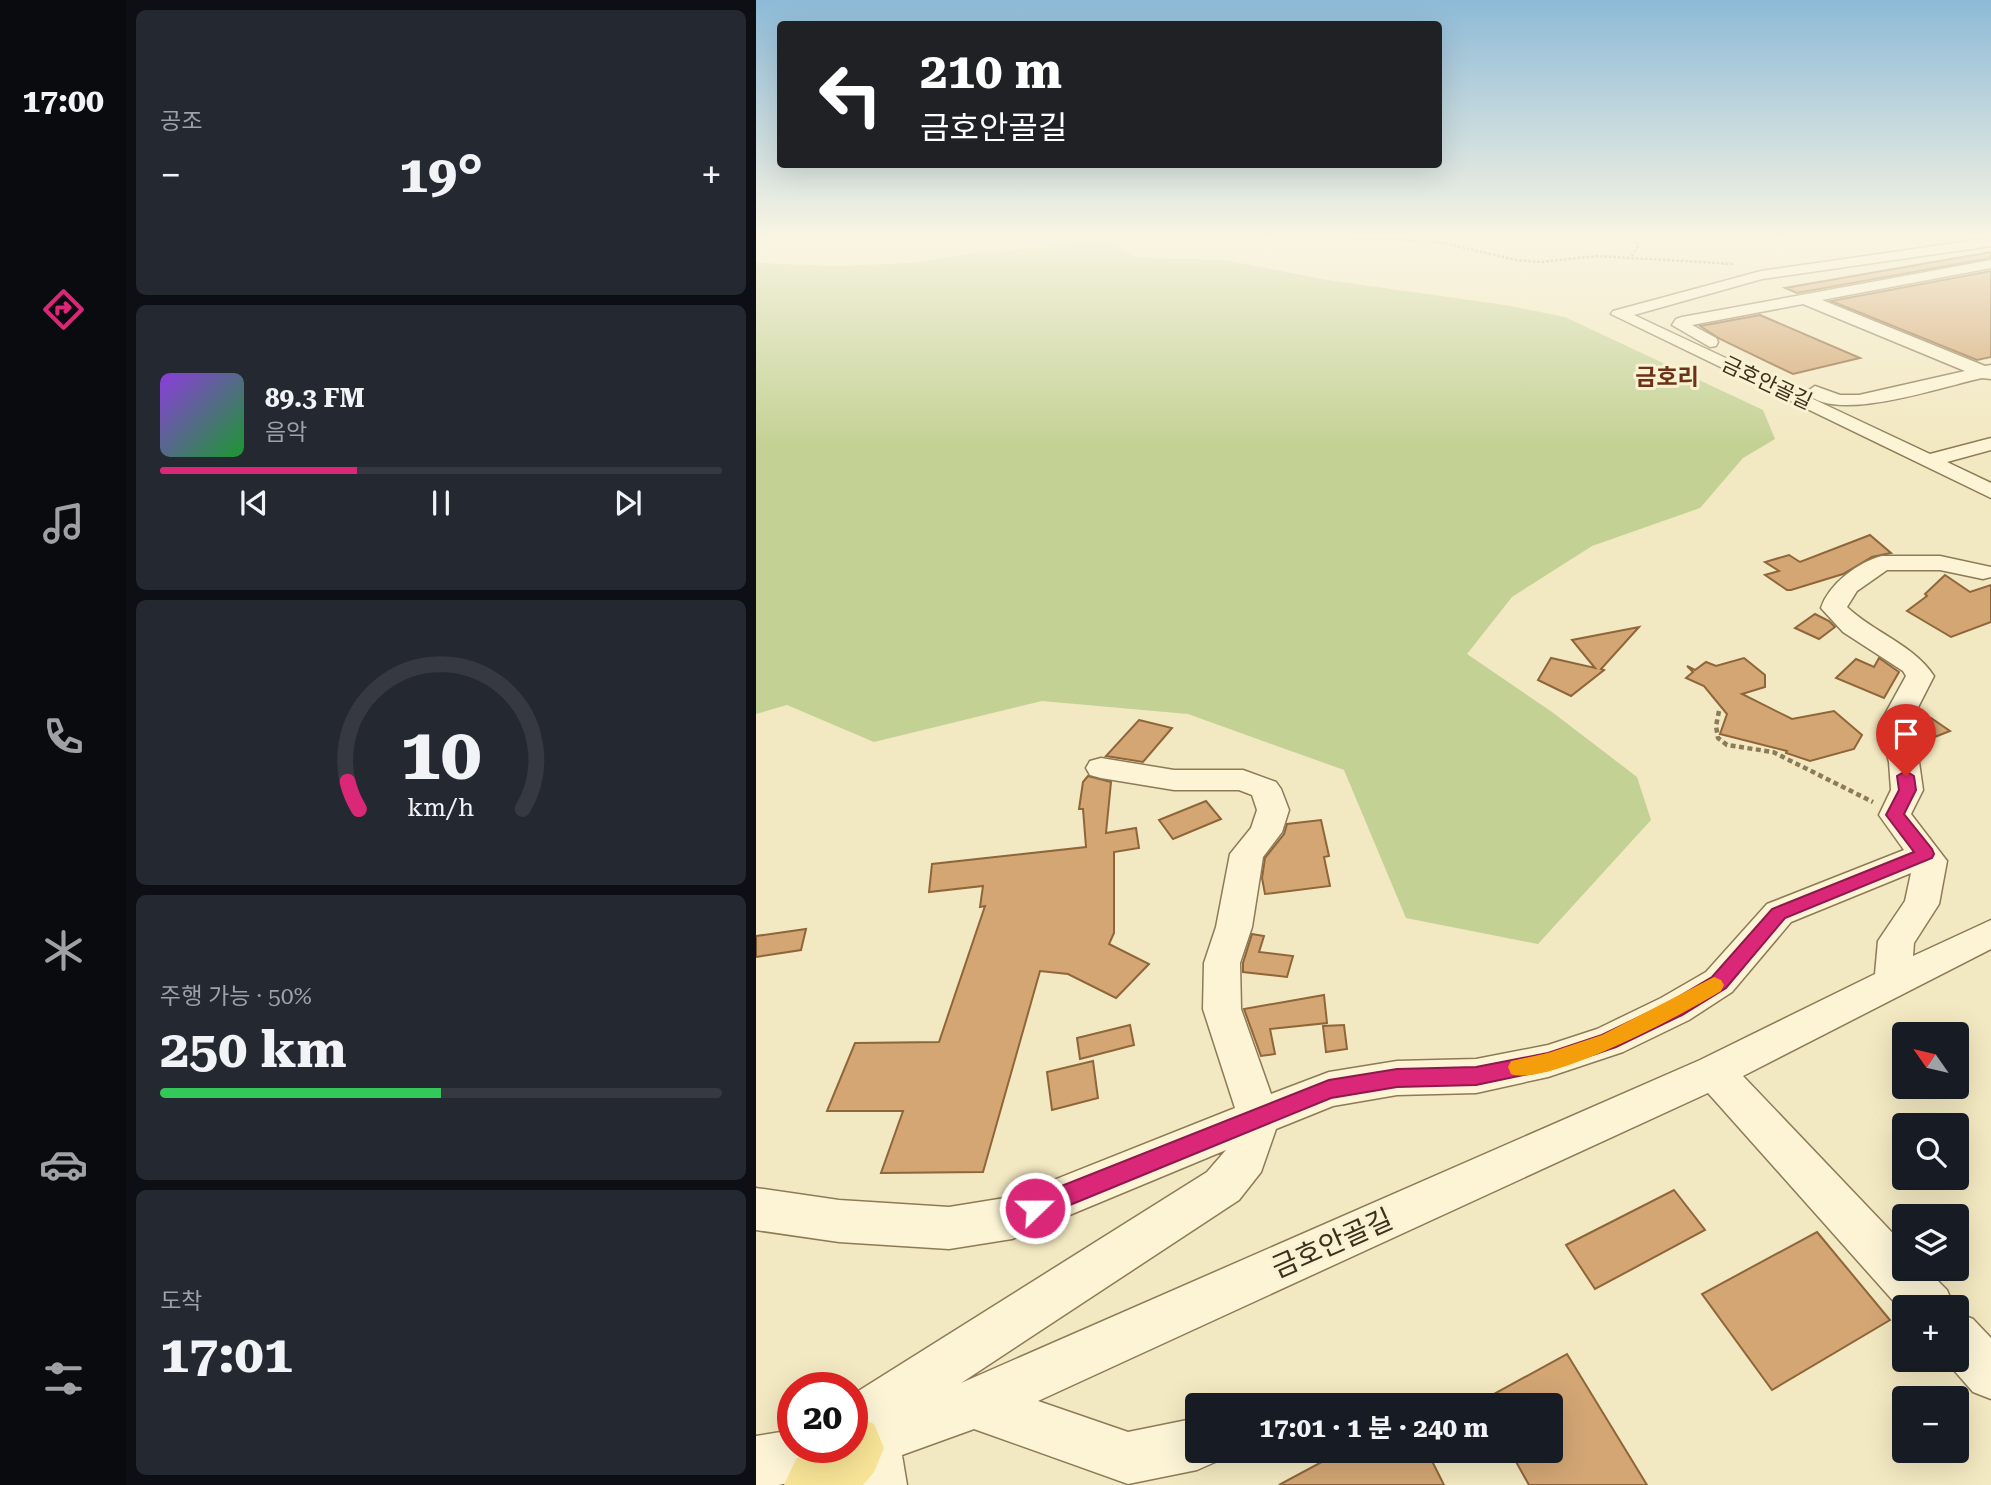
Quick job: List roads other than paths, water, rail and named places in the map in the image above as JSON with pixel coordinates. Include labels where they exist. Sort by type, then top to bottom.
[{"type":"street","name":"금호안골길","points":[[1643,307],[1619,314],[1991,491]]},
{"type":"street","points":[[1760,307],[1682,322],[1680,325],[1838,401],[1859,401],[1989,372]]},
{"type":"street","points":[[1825,307],[1989,372]]},
{"type":"street","points":[[1929,461],[1991,444]]},
{"type":"street","points":[[1893,982],[1896,941],[1923,904],[1930,861],[1895,815],[1907,790],[1904,762],[1894,725],[1920,676],[1914,666],[1846,620],[1834,608],[1837,598],[1848,586],[1882,563],[1940,563],[1983,572]]},
{"type":"street","points":[[868,1437],[1223,1186],[1246,1158],[1259,1118],[1222,1009],[1222,963],[1234,927],[1247,854],[1266,832],[1273,810],[1265,789],[1243,780],[1174,780],[1101,768]]},
{"type":"street","points":[[756,1209],[839,1221],[949,1228],[1012,1218],[1329,1089],[1397,1078],[1476,1076],[1548,1061],[1609,1041],[1675,1009],[1719,982],[1779,914],[1926,854]]},
{"type":"street","name":"금호안골길","points":[[868,1445],[974,1404],[1714,1072],[1991,933]]},
{"type":"street","points":[[1714,1072],[1919,1295]]},
{"type":"street","points":[[1969,1350],[1991,1374]]},
{"type":"street","points":[[974,1404],[1128,1458],[1185,1446]]},
{"type":"street","name":"금호안골길","points":[[756,1462],[777,1460]]},
{"type":"district","name":"금호리","points":[[1667,377]]}]
